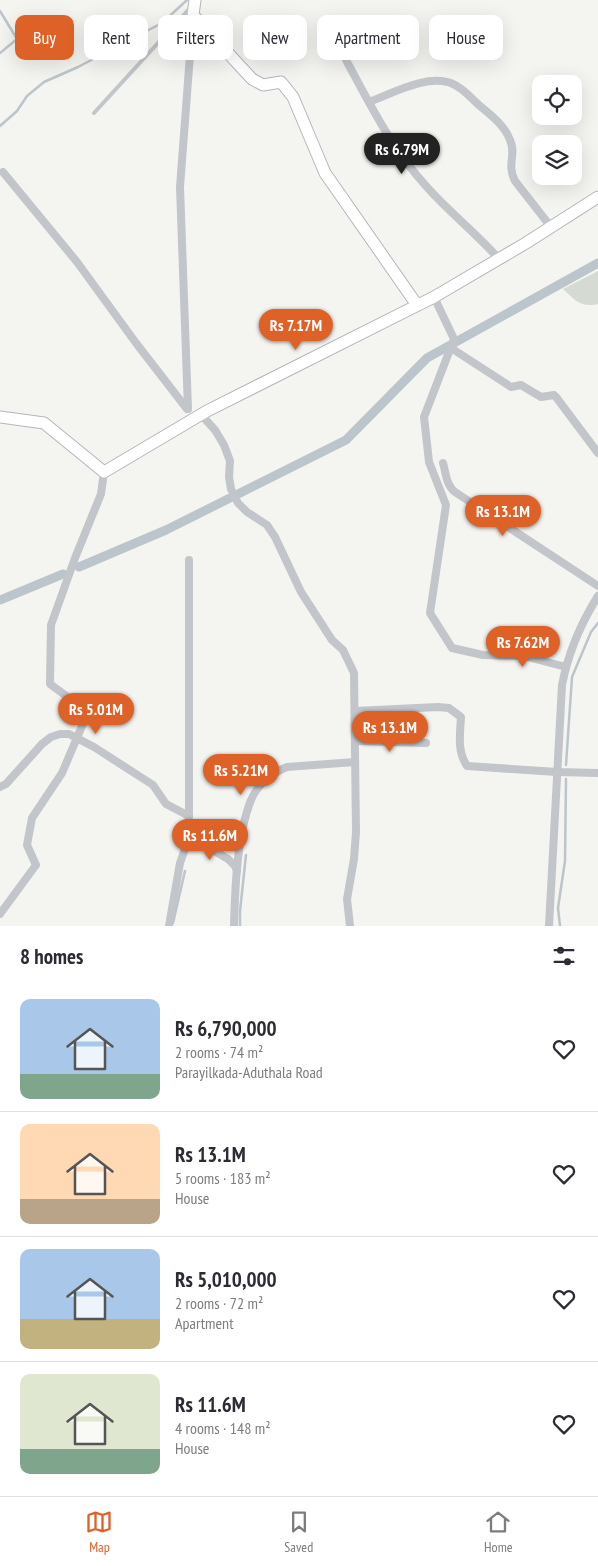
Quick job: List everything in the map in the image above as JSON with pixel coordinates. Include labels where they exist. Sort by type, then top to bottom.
[{"type":"street","points":[[194,6],[252,80],[263,85],[281,82],[293,97],[325,173],[417,305]]},
{"type":"street","points":[[194,6],[180,187],[195,414]]},
{"type":"street","points":[[346,60],[389,139],[415,173],[499,259]]},
{"type":"street","points":[[369,102],[418,84],[437,80],[456,84],[498,122],[509,137],[513,146],[511,172],[515,181],[551,227]]},
{"type":"street","points":[[2,172],[77,262],[136,343],[195,414],[205,419],[215,430],[224,445],[230,461],[229,477],[232,493],[247,512],[267,525],[275,537],[301,592],[332,640],[344,650],[354,673],[355,711],[356,832],[354,860],[347,899],[350,926]]},
{"type":"street","points":[[0,914],[36,865],[27,845],[32,818],[62,773],[88,712],[50,684],[51,625],[101,494],[104,472],[195,414],[434,297],[598,197]]},
{"type":"street","points":[[434,297],[454,340],[424,417],[429,462],[446,505],[430,613],[452,648],[483,655],[524,656],[566,667]]},
{"type":"street","points":[[451,348],[511,387],[521,384],[541,397],[556,396],[598,453]]},
{"type":"street","points":[[0,417],[44,423],[104,472]]},
{"type":"street","points":[[443,463],[450,488],[455,492],[598,586]]},
{"type":"street","points":[[169,926],[180,863],[186,846],[188,816],[189,560]]},
{"type":"street","points":[[549,926],[560,704],[566,667],[578,635],[598,596]]},
{"type":"street","points":[[355,711],[449,708],[461,717],[459,745],[462,758],[467,766],[598,773]]},
{"type":"street","points":[[0,787],[6,784],[29,757],[51,737],[68,734],[77,737],[153,785],[166,804],[188,816]]},
{"type":"street","points":[[355,741],[426,743]]},
{"type":"street","points":[[234,926],[237,871],[245,820],[251,799],[267,779],[277,771],[287,767],[355,762]]},
{"type":"street","points":[[186,846],[192,843],[201,843],[228,859],[236,866],[237,871]]},
{"type":"lane","points":[[94,113],[194,6]]},
{"type":"shaded area","points":[[598,271],[598,304],[582,304],[563,289]]},
{"type":"waterway","points":[[0,126],[17,111],[27,96],[44,82],[78,67],[162,23],[187,0]]},
{"type":"waterway","points":[[0,11],[17,39],[0,53]]},
{"type":"waterway","points":[[79,567],[166,530],[346,440],[427,358],[598,263]]},
{"type":"waterway","points":[[0,600],[63,574]]},
{"type":"waterway","points":[[566,765],[572,677],[591,632],[598,623]]},
{"type":"waterway","points":[[560,926],[558,908],[565,861],[566,779]]},
{"type":"waterway","points":[[240,926],[246,855]]},
{"type":"waterway","points":[[173,923],[185,871]]}]
